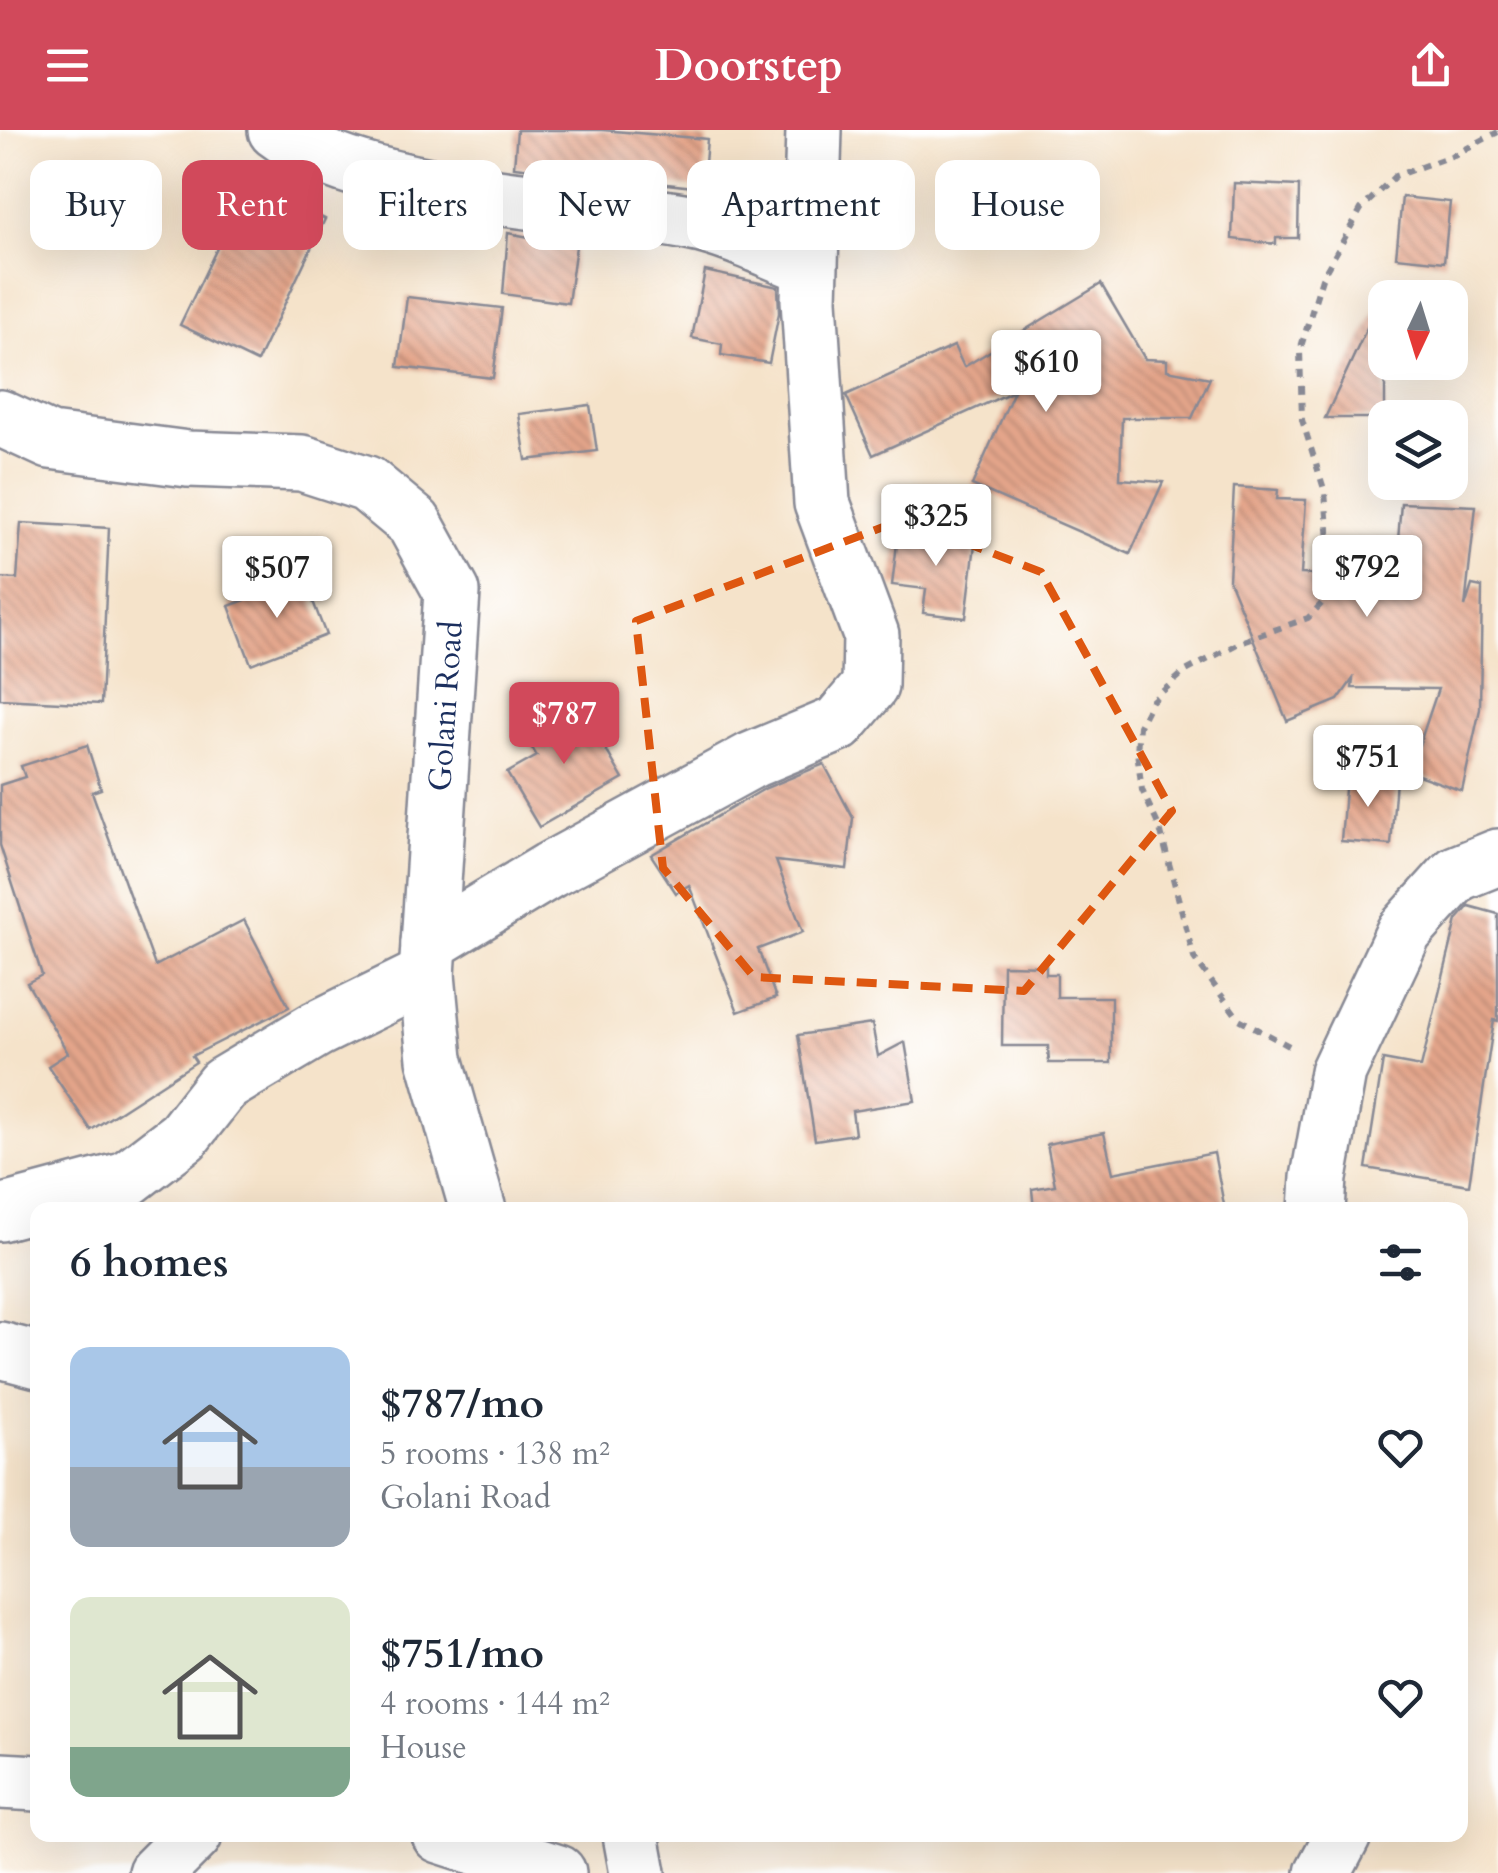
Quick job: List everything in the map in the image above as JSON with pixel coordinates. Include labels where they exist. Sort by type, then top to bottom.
[{"type":"street","points":[[276,130],[292,143],[368,172],[447,188],[698,224],[808,266]]},
{"type":"street","points":[[41,1202],[127,1179],[183,1136],[223,1085],[428,959],[550,870],[752,760],[838,724],[870,686],[872,635],[822,503],[808,266],[814,130]]},
{"type":"street","name":"Golani Road","points":[[0,418],[50,440],[188,459],[302,463],[366,484],[414,524],[452,592],[428,959],[435,1060],[476,1202]]},
{"type":"street","points":[[1318,1202],[1318,1178],[1338,1072],[1404,932],[1456,874],[1498,857]]},
{"type":"street","points":[[0,1213],[30,1205]]},
{"type":"street","points":[[0,1350],[30,1358]]},
{"type":"street","points":[[0,1781],[30,1782]]},
{"type":"street","points":[[156,1873],[187,1842]]},
{"type":"street","points":[[462,1842],[558,1873]]},
{"type":"street","points":[[632,1842],[638,1873]]},
{"type":"street","points":[[1323,1873],[1339,1842]]},
{"type":"path","points":[[1338,1072],[1239,1019],[1194,958],[1160,828],[1142,790],[1137,752],[1140,726],[1152,702],[1184,672],[1243,642],[1308,618],[1324,602],[1332,577],[1325,492],[1302,420],[1300,350],[1322,278],[1361,210],[1395,176],[1454,155],[1498,132]]},
{"type":"highlighted area","points":[[904,519],[1041,572],[1172,811],[1024,991],[754,977],[663,868],[636,621]]},
{"type":"building","points":[[517,130],[602,130],[707,139],[705,160],[687,160],[687,186],[667,184],[667,160],[523,160],[523,168],[514,167]]},
{"type":"building","points":[[1234,183],[1299,186],[1298,238],[1276,238],[1276,244],[1232,239]]},
{"type":"building","points":[[1402,197],[1450,202],[1444,262],[1396,257]]},
{"type":"building","points":[[508,233],[523,236],[523,250],[575,250],[568,303],[503,294]]},
{"type":"building","points":[[216,250],[310,250],[257,362],[180,325]]},
{"type":"building","points":[[705,271],[778,287],[779,313],[769,363],[721,355],[722,344],[692,338]]},
{"type":"building","points":[[1101,284],[1145,359],[1167,360],[1167,370],[1210,378],[1192,418],[1122,418],[1120,479],[1163,482],[1130,554],[972,485],[1014,391],[873,455],[846,395],[954,346],[964,367]]},
{"type":"building","points":[[407,297],[502,308],[493,378],[398,367]]},
{"type":"building","points":[[1368,326],[1368,380],[1385,380],[1385,400],[1368,400],[1368,418],[1325,418]]},
{"type":"building","points":[[590,405],[597,451],[526,460],[519,414]]},
{"type":"building","points":[[1234,487],[1278,490],[1277,499],[1306,500],[1301,574],[1395,578],[1401,503],[1476,506],[1465,607],[1472,585],[1482,587],[1480,709],[1462,791],[1410,772],[1438,689],[1352,688],[1353,679],[1338,700],[1287,721],[1229,580]]},
{"type":"building","points":[[21,523],[109,528],[101,704],[0,699],[0,578],[17,579]]},
{"type":"building","points":[[899,527],[976,536],[966,618],[923,613],[926,589],[892,585]]},
{"type":"building","points":[[304,578],[326,635],[251,664],[229,606]]},
{"type":"building","points":[[580,705],[623,779],[539,827],[507,773],[537,756],[525,737]]},
{"type":"building","points":[[87,745],[101,789],[92,792],[155,966],[244,920],[289,1007],[192,1056],[196,1062],[91,1130],[48,1066],[68,1053],[27,983],[42,975],[0,845],[0,785],[25,777],[21,766]]},
{"type":"building","points":[[824,764],[853,818],[847,869],[776,861],[803,932],[758,949],[776,998],[738,1012],[689,885],[676,893],[651,855],[766,788]]},
{"type":"building","points":[[1346,776],[1396,780],[1391,845],[1341,841]]},
{"type":"building","points":[[1469,906],[1498,914],[1498,1021],[1494,1020],[1469,1185],[1366,1168],[1383,1060],[1421,1067],[1457,920]]},
{"type":"building","points":[[1003,965],[1046,966],[1046,974],[1057,974],[1057,997],[1111,997],[1111,1063],[1049,1063],[1048,1046],[1002,1046]]},
{"type":"building","points":[[872,1024],[878,1056],[905,1042],[915,1101],[852,1111],[855,1134],[815,1140],[798,1035]]},
{"type":"building","points":[[1104,1133],[1113,1173],[1214,1153],[1223,1202],[1033,1202],[1032,1189],[1055,1185],[1047,1144]]}]
